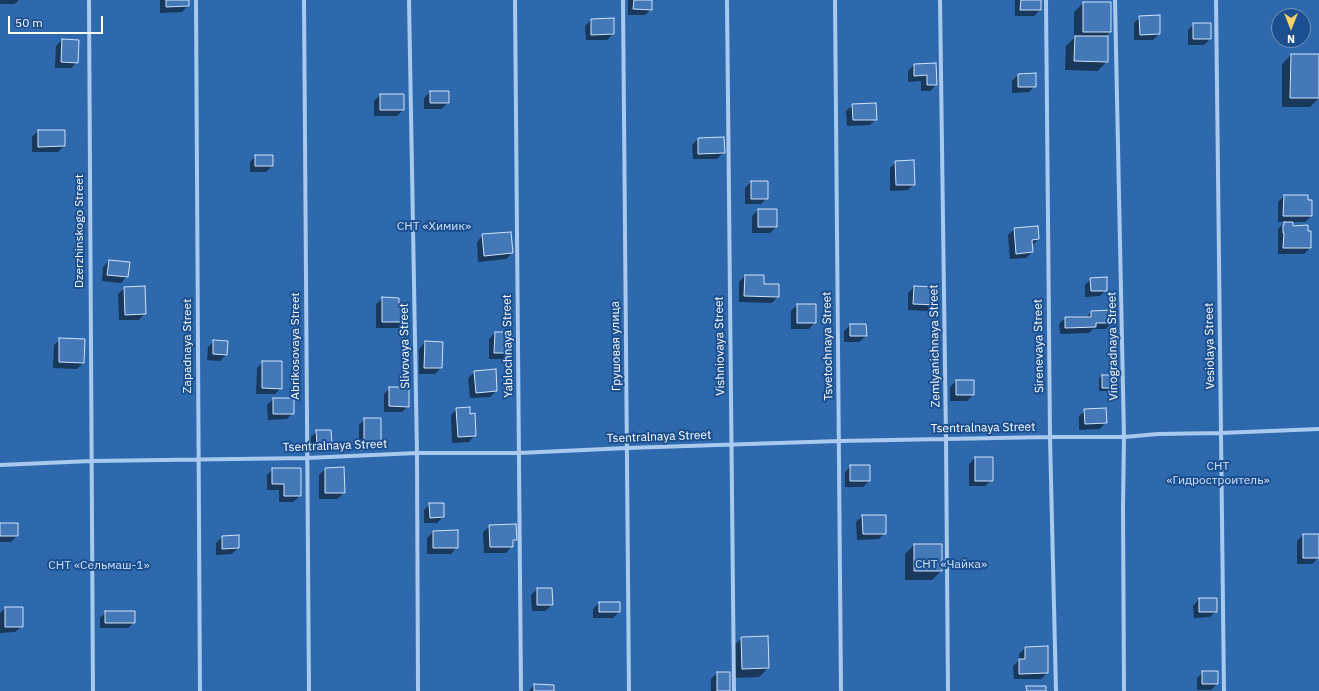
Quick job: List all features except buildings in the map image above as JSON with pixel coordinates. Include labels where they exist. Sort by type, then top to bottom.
[{"type":"street","name":"Dzerzhinskogo Street","points":[[88,0],[91,461]]},
{"type":"street","name":"Zapadnaya Street","points":[[196,0],[200,691]]},
{"type":"street","name":"Abrikosovaya Street","points":[[304,0],[309,691]]},
{"type":"street","name":"Slivovaya Street","points":[[409,0],[417,453],[418,691]]},
{"type":"street","name":"Yablochnaya Street","points":[[514,0],[522,691]]},
{"type":"street","name":"Грушовая улица","points":[[623,0],[629,691]]},
{"type":"street","name":"Vishniovaya Street","points":[[727,0],[734,691]]},
{"type":"street","name":"Tsvetochnaya Street","points":[[835,0],[841,691]]},
{"type":"street","name":"Zemlyanichnaya Street","points":[[940,0],[948,691]]},
{"type":"street","name":"Sirenevaya Street","points":[[1046,0],[1050,437],[1056,691]]},
{"type":"street","name":"Vinogradnaya Street","points":[[1116,0],[1124,436],[1124,691]]},
{"type":"street","name":"Vesiolaya Street","points":[[1216,0],[1224,691]]},
{"type":"street","name":"Tsentralnaya Street","points":[[0,465],[91,461],[307,458],[417,453],[519,453],[839,441],[1124,436],[1319,429]]},
{"type":"street","points":[[91,461],[93,691]]},
{"type":"green space","points":[[0,0],[1319,0],[1319,691],[0,691]]},
{"type":"park label","name":"СНТ «Химик»","points":[[434,227]]},
{"type":"park label","name":"СНТ «Гидростроитель»","points":[[1218,474]]},
{"type":"park label","name":"СНТ «Чайка»","points":[[951,565]]},
{"type":"park label","name":"СНТ «Сельмаш-1»","points":[[99,566]]}]
